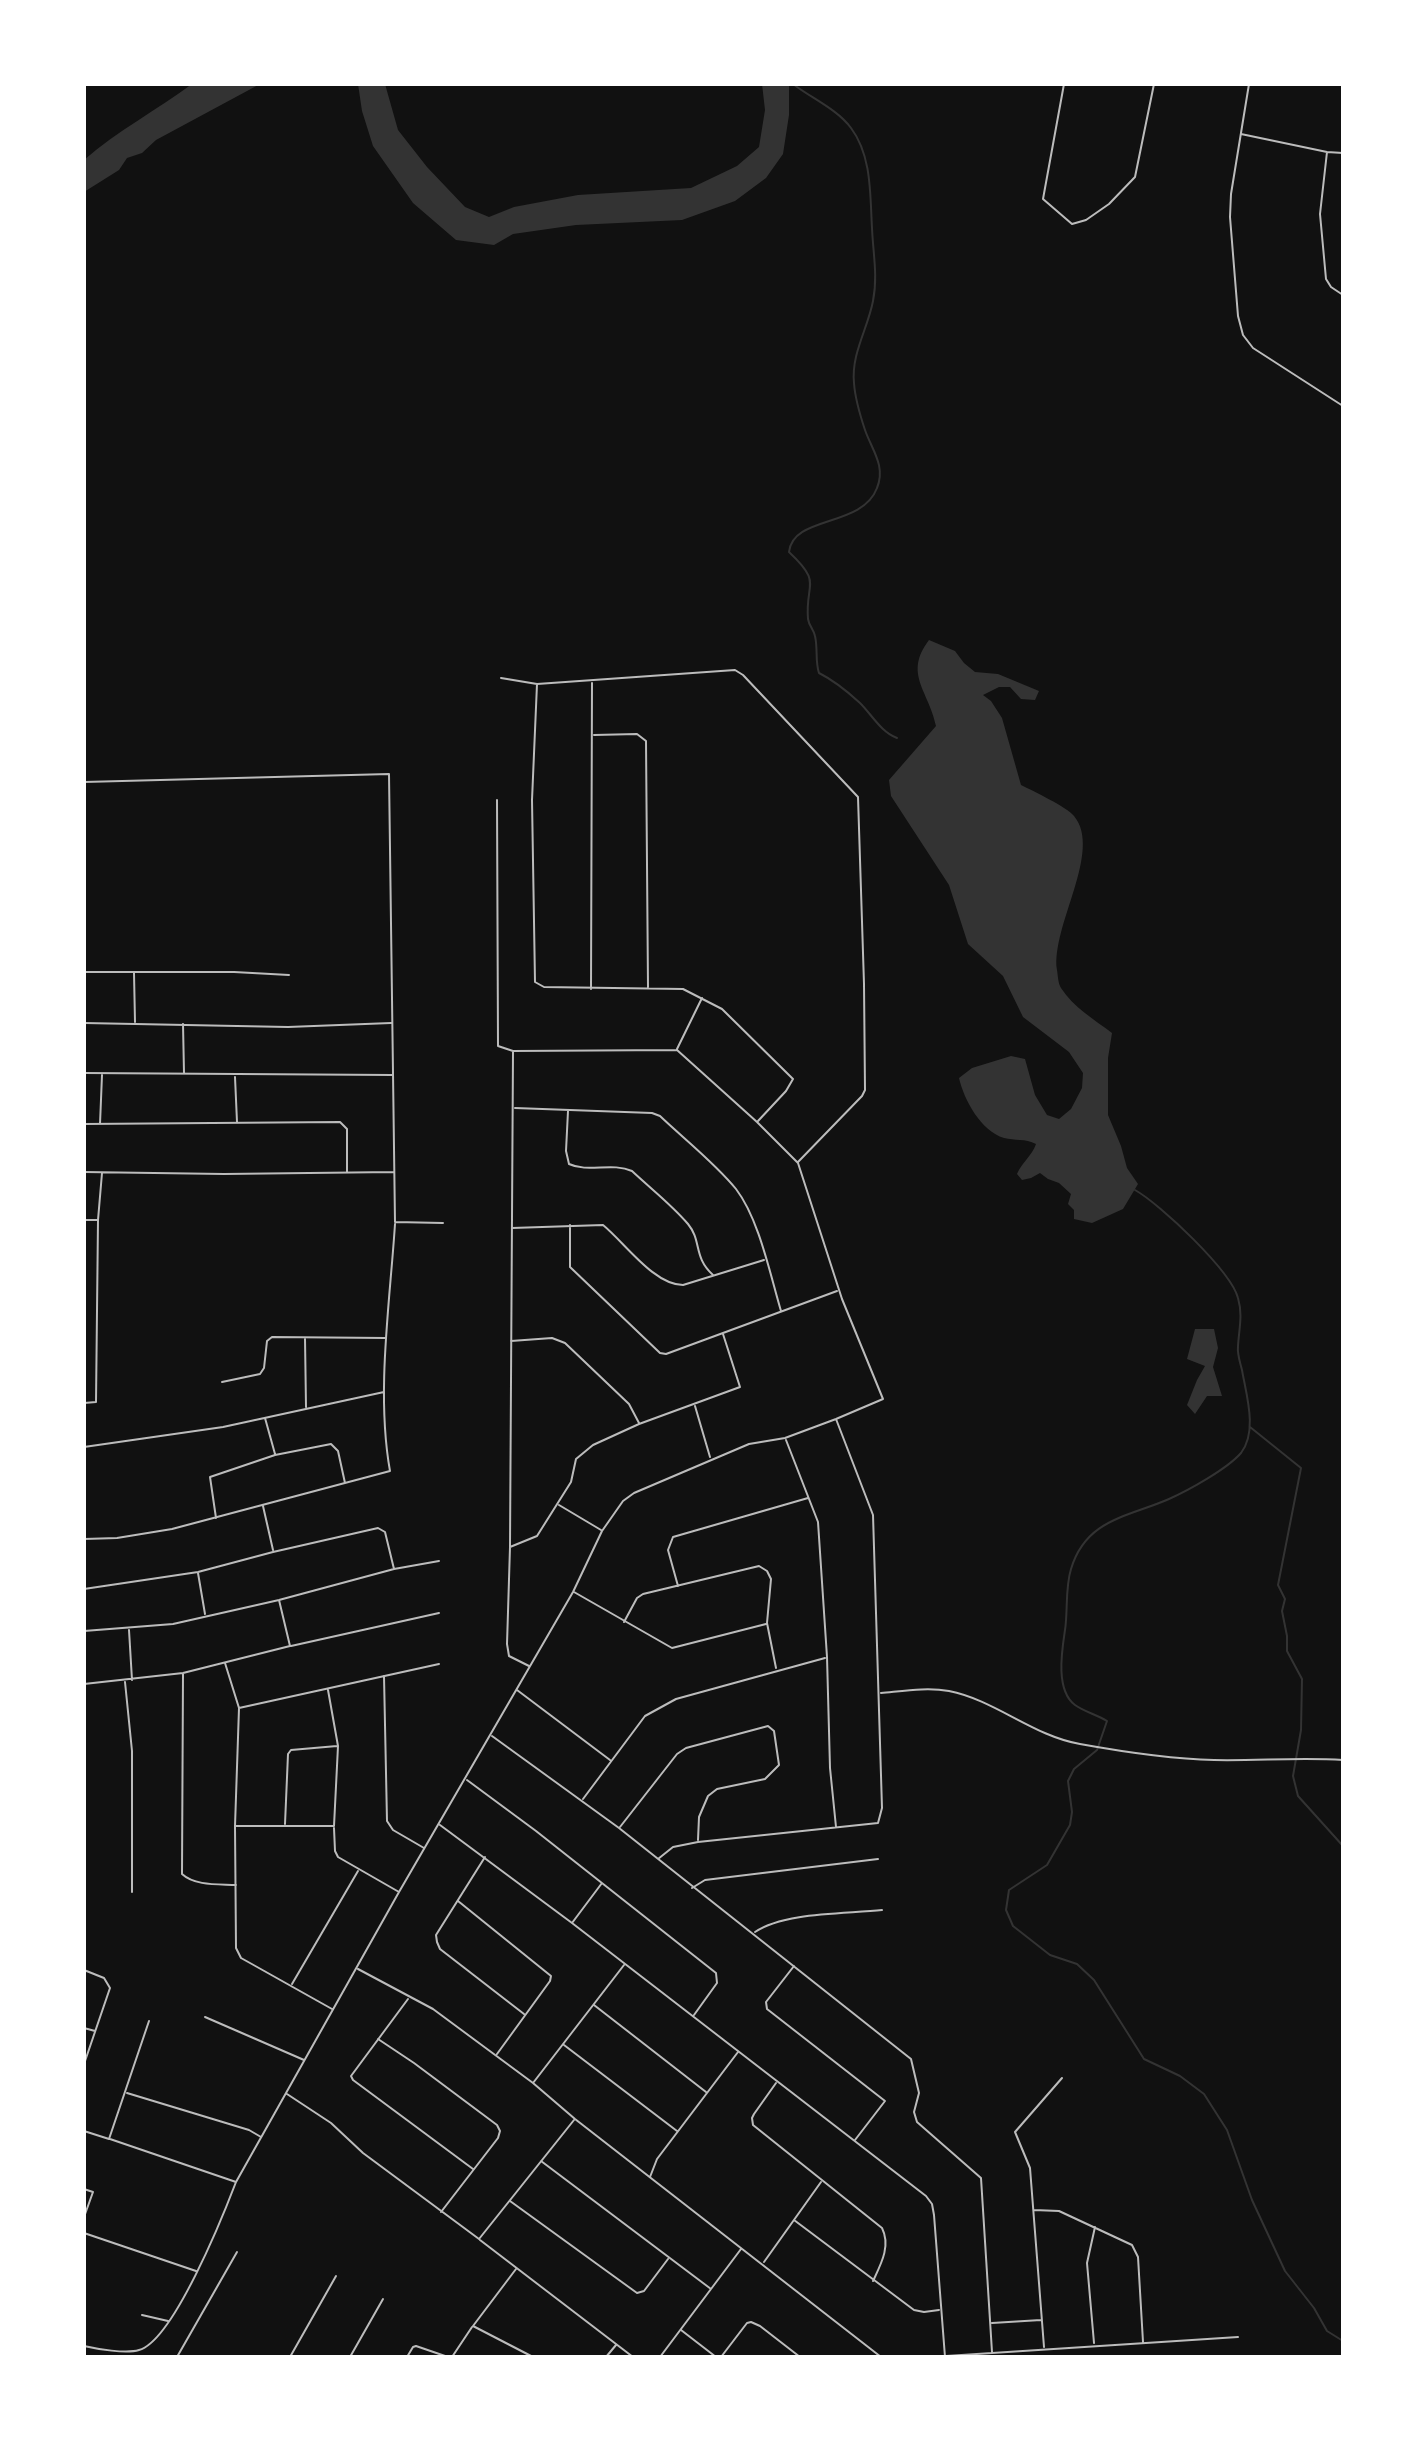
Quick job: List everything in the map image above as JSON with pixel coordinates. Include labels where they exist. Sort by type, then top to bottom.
[{"type":"street","points":[[1064,84],[1043,199],[1072,224],[1086,220],[1109,204],[1135,177],[1154,84]]},
{"type":"street","points":[[1249,84],[1230,217],[1238,316],[1243,335],[1253,348],[1343,406]]},
{"type":"street","points":[[1240,134],[1343,153]]},
{"type":"street","points":[[1327,152],[1320,214],[1326,279],[1343,295]]},
{"type":"street","points":[[501,678],[537,684],[707,671],[739,672],[858,797],[865,1090],[798,1163]]},
{"type":"street","points":[[591,990],[592,682]]},
{"type":"street","points":[[537,684],[532,800],[535,982],[544,987],[591,990],[683,989],[722,1009],[793,1079],[757,1122]]},
{"type":"street","points":[[593,735],[637,734],[646,741],[648,988]]},
{"type":"street","points":[[84,782],[389,774],[395,1222],[387,1338],[386,1450],[390,1471],[172,1529],[117,1538],[84,1539]]},
{"type":"street","points":[[84,2346],[138,2351],[149,2345],[169,2321],[217,2232],[236,2182],[573,1592],[602,1531],[629,1496],[754,1442],[785,1438],[883,1399],[839,1290],[798,1163],[757,1122],[677,1050],[513,1051],[498,1046],[497,800]]},
{"type":"street","points":[[84,972],[289,975]]},
{"type":"street","points":[[134,972],[135,1023]]},
{"type":"street","points":[[677,1050],[702,998]]},
{"type":"street","points":[[84,1023],[288,1027],[392,1023]]},
{"type":"street","points":[[183,1024],[184,1074]]},
{"type":"street","points":[[513,1051],[507,1644],[509,1656],[530,1667]]},
{"type":"street","points":[[84,1073],[393,1075]]},
{"type":"street","points":[[100,1124],[102,1074]]},
{"type":"street","points":[[235,1075],[237,1122]]},
{"type":"street","points":[[514,1108],[652,1113],[660,1116],[737,1190],[747,1206],[764,1250],[781,1311]]},
{"type":"street","points":[[568,1110],[566,1151],[569,1164],[632,1171],[688,1224],[702,1264],[713,1275]]},
{"type":"street","points":[[84,1124],[340,1122],[347,1129],[347,1172]]},
{"type":"street","points":[[84,1172],[394,1172]]},
{"type":"street","points":[[84,1403],[96,1402],[98,1220],[102,1173]]},
{"type":"street","points":[[84,1220],[98,1220]]},
{"type":"street","points":[[395,1222],[443,1223]]},
{"type":"street","points":[[570,1225],[570,1267],[660,1353],[666,1354],[839,1290]]},
{"type":"street","points":[[511,1228],[603,1225],[667,1283],[683,1285],[765,1259]]},
{"type":"street","points":[[510,1547],[537,1536],[571,1482],[578,1457],[593,1445],[639,1424],[740,1387],[722,1332]]},
{"type":"street","points":[[305,1337],[306,1407]]},
{"type":"street","points":[[222,1382],[260,1374],[269,1339],[387,1338]]},
{"type":"street","points":[[510,1341],[552,1338],[565,1343],[629,1404],[639,1424]]},
{"type":"street","points":[[84,1447],[187,1433],[386,1392]]},
{"type":"street","points":[[695,1404],[710,1459]]},
{"type":"street","points":[[265,1417],[275,1455]]},
{"type":"street","points":[[657,1860],[673,1847],[698,1842],[878,1823],[882,1808],[873,1515],[836,1419]]},
{"type":"street","points":[[785,1438],[818,1522],[827,1657],[830,1768],[836,1828]]},
{"type":"street","points":[[216,1519],[210,1477],[275,1455],[331,1444],[338,1451],[345,1484]]},
{"type":"street","points":[[678,1586],[668,1550],[673,1537],[809,1498]]},
{"type":"street","points":[[263,1504],[273,1552]]},
{"type":"street","points":[[558,1504],[602,1531]]},
{"type":"street","points":[[84,1589],[198,1572],[378,1528],[385,1532],[394,1569]]},
{"type":"street","points":[[84,1631],[173,1624],[394,1569],[439,1561]]},
{"type":"street","points":[[624,1622],[640,1595],[759,1566],[767,1571],[771,1579],[767,1623],[777,1670]]},
{"type":"street","points":[[198,1572],[205,1616]]},
{"type":"street","points":[[573,1592],[662,1644],[677,1648],[767,1623]]},
{"type":"street","points":[[279,1600],[290,1646]]},
{"type":"street","points":[[84,1684],[183,1673],[439,1613]]},
{"type":"street","points":[[129,1629],[132,1680]]},
{"type":"street","points":[[582,1800],[641,1719],[670,1702],[827,1657]]},
{"type":"street","points":[[225,1663],[239,1708],[235,1826],[238,1952],[250,1963],[333,2010]]},
{"type":"street","points":[[239,1708],[439,1664]]},
{"type":"street","points":[[183,1673],[182,1874],[185,1878],[204,1883],[236,1885]]},
{"type":"street","points":[[384,1676],[387,1821],[393,1830],[425,1849]]},
{"type":"street","points":[[125,1681],[132,1751],[132,1892]]},
{"type":"street","points":[[328,1690],[338,1746],[335,1851],[343,1862],[399,1892]]},
{"type":"street","points":[[517,1690],[610,1761]]},
{"type":"street","points":[[880,1693],[951,1692],[1075,1743],[1119,1751],[1213,1760],[1343,1760]]},
{"type":"street","points":[[619,1828],[677,1754],[686,1748],[768,1726],[774,1731],[779,1765],[765,1779],[717,1789],[708,1796],[699,1817],[698,1842]]},
{"type":"street","points":[[491,1735],[619,1828],[911,2059],[919,2093],[914,2112],[917,2122],[981,2178],[992,2352]]},
{"type":"street","points":[[285,1824],[288,1754],[291,1750],[338,1746]]},
{"type":"street","points":[[466,1779],[603,1882],[716,1973],[717,1983],[693,2016]]},
{"type":"street","points":[[84,1802],[85,1819]]},
{"type":"street","points":[[440,1825],[926,2196],[932,2204],[945,2356],[1238,2337]]},
{"type":"street","points":[[235,1826],[334,1826]]},
{"type":"street","points":[[485,1857],[436,1935],[440,1949],[525,2015]]},
{"type":"street","points":[[692,1888],[705,1880],[878,1859]]},
{"type":"street","points":[[291,1985],[358,1871]]},
{"type":"street","points":[[572,1923],[603,1882]]},
{"type":"street","points":[[458,1901],[549,1972],[550,1981],[496,2056]]},
{"type":"street","points":[[754,1933],[768,1923],[791,1918],[882,1910]]},
{"type":"street","points":[[533,2083],[625,1965]]},
{"type":"street","points":[[794,1965],[766,2002],[767,2009],[885,2101],[854,2141]]},
{"type":"street","points":[[357,1968],[433,2009],[533,2083],[881,2357]]},
{"type":"street","points":[[84,1970],[104,1978],[110,1988],[84,2064]]},
{"type":"street","points":[[409,1997],[351,2076],[474,2170]]},
{"type":"street","points":[[593,2004],[707,2093]]},
{"type":"street","points":[[205,2017],[306,2060]]},
{"type":"street","points":[[109,2139],[149,2021]]},
{"type":"street","points":[[84,2028],[96,2032]]},
{"type":"street","points":[[378,2039],[497,2125],[500,2131],[498,2138],[441,2212]]},
{"type":"street","points":[[563,2045],[678,2131]]},
{"type":"street","points":[[650,2178],[657,2159],[738,2051]]},
{"type":"street","points":[[1044,2348],[1030,2168],[1015,2132],[1062,2078]]},
{"type":"street","points":[[777,2082],[754,2114],[753,2125],[877,2224],[885,2234],[885,2254],[873,2281]]},
{"type":"street","points":[[126,2093],[249,2130],[261,2138]]},
{"type":"street","points":[[287,2094],[331,2123],[363,2153],[633,2357]]},
{"type":"street","points":[[479,2239],[575,2119]]},
{"type":"street","points":[[84,2131],[236,2182]]},
{"type":"street","points":[[541,2161],[711,2289]]},
{"type":"street","points":[[763,2264],[821,2181]]},
{"type":"street","points":[[84,2189],[93,2192],[84,2217]]},
{"type":"street","points":[[510,2200],[637,2293],[644,2291],[669,2258]]},
{"type":"street","points":[[1034,2210],[1059,2211],[1126,2241],[1136,2250],[1143,2343]]},
{"type":"street","points":[[794,2220],[917,2311],[940,2310]]},
{"type":"street","points":[[1094,2345],[1087,2263],[1095,2226]]},
{"type":"street","points":[[84,2233],[198,2271]]},
{"type":"street","points":[[660,2357],[742,2248]]},
{"type":"street","points":[[177,2357],[237,2252]]},
{"type":"street","points":[[407,2357],[416,2346],[450,2357],[516,2268]]},
{"type":"street","points":[[290,2357],[336,2276]]},
{"type":"street","points":[[350,2357],[383,2299]]},
{"type":"street","points":[[142,2315],[169,2321]]},
{"type":"street","points":[[991,2323],[1042,2319]]},
{"type":"street","points":[[721,2357],[751,2322],[800,2357]]},
{"type":"street","points":[[473,2326],[533,2357]]},
{"type":"street","points":[[680,2329],[716,2357]]},
{"type":"street","points":[[606,2357],[616,2344]]},
{"type":"street","points":[[96,2357],[98,2349]]},
{"type":"shaded area","points":[[192,84],[260,84],[156,140],[142,153],[127,158],[119,170],[84,192],[84,160]]},
{"type":"shaded area","points":[[358,84],[385,84],[398,130],[427,167],[465,207],[489,217],[514,207],[578,195],[691,188],[737,166],[759,147],[765,110],[762,84],[789,84],[789,115],[783,154],[766,178],[735,201],[682,220],[576,225],[513,234],[494,245],[456,240],[413,203],[373,146],[362,111]]},
{"type":"shaded area","points":[[929,640],[955,651],[975,672],[998,674],[1039,691],[1035,700],[1021,699],[1010,687],[999,687],[983,695],[1002,718],[1021,785],[1070,812],[1081,831],[1083,849],[1080,869],[1057,952],[1058,979],[1072,1001],[1112,1033],[1108,1058],[1108,1115],[1127,1168],[1138,1184],[1123,1209],[1092,1223],[1074,1219],[1074,1210],[1068,1204],[1071,1194],[1059,1183],[1040,1173],[1022,1180],[1017,1174],[1036,1144],[1004,1138],[988,1129],[969,1105],[959,1078],[972,1068],[1011,1056],[1025,1059],[1035,1095],[1047,1115],[1059,1119],[1071,1109],[1082,1088],[1083,1073],[1069,1052],[1023,1017],[1003,976],[968,944],[949,885],[891,796],[889,780],[936,726],[918,673],[918,663]]},
{"type":"shaded area","points":[[1195,1329],[1214,1329],[1218,1348],[1213,1367],[1222,1396],[1207,1396],[1195,1414],[1187,1405],[1205,1366],[1187,1359]]},
{"type":"waterway","points":[[793,84],[845,121],[858,139],[866,163],[875,283],[871,311],[855,362],[854,383],[865,430],[880,472],[877,488],[869,501],[857,510],[802,532],[793,540],[789,552],[809,578],[808,619],[815,636],[819,673],[846,690],[881,727],[897,738]]},
{"type":"waterway","points":[[1135,1190],[1193,1239],[1233,1286],[1240,1310],[1238,1352],[1248,1401],[1249,1434],[1241,1453],[1217,1472],[1169,1499],[1110,1522],[1087,1540],[1078,1552],[1068,1584],[1062,1680],[1075,1705],[1107,1721],[1097,1750],[1074,1769],[1068,1781],[1072,1812],[1070,1825],[1047,1865],[1009,1890],[1006,1910],[1013,1926],[1050,1955],[1077,1964],[1094,1980],[1144,2059],[1180,2076],[1204,2094],[1227,2130],[1252,2200],[1285,2271],[1314,2308],[1327,2331],[1343,2341]]},
{"type":"waterway","points":[[1250,1427],[1301,1468],[1278,1585],[1285,1599],[1282,1611],[1287,1651],[1302,1679],[1301,1730],[1293,1776],[1298,1796],[1343,1846]]}]
